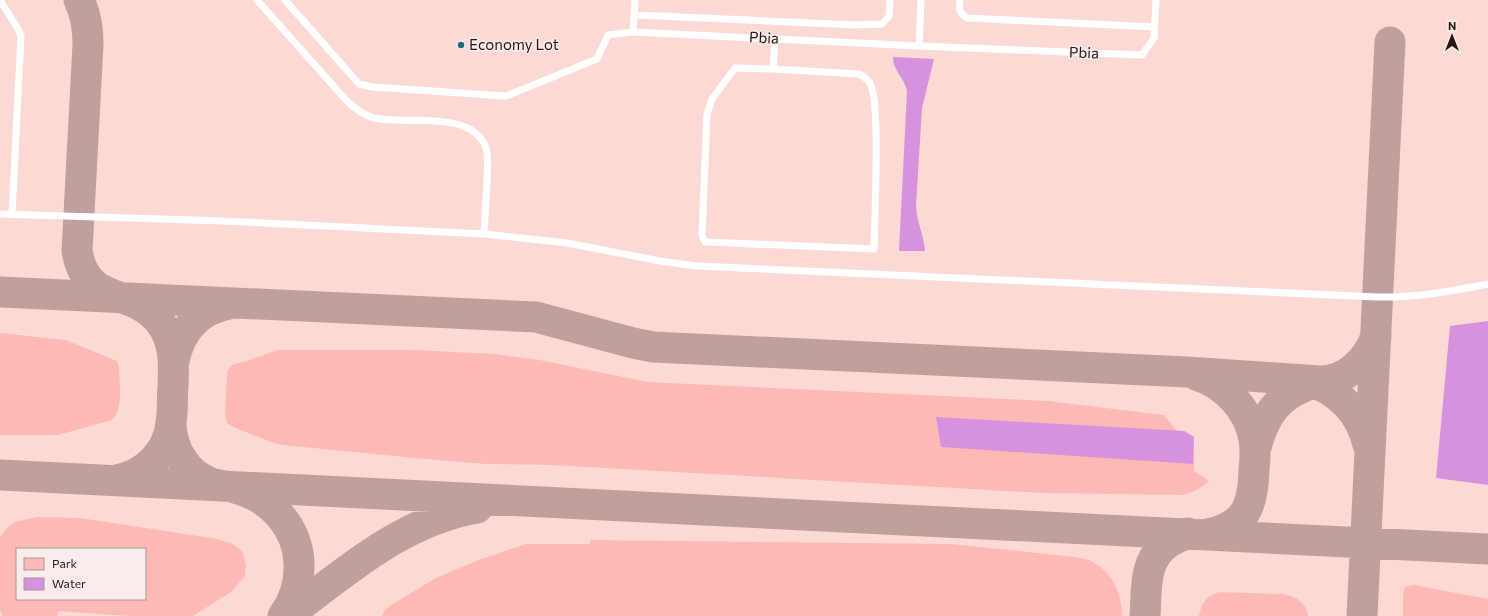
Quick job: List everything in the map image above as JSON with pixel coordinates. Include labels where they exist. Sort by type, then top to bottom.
[{"type":"lane","points":[[0,0],[21,36],[12,214]]},
{"type":"lane","points":[[257,0],[346,100],[361,112],[381,119],[455,123],[468,128],[480,138],[486,148],[488,162],[484,234]]},
{"type":"lane","name":"Pbia","points":[[285,0],[359,84],[372,87],[506,96],[597,59],[608,35],[633,32],[1142,55],[1154,38],[1156,0]]},
{"type":"lane","points":[[633,32],[635,0]]},
{"type":"lane","points":[[635,14],[855,25],[882,24],[889,16],[890,0]]},
{"type":"lane","points":[[920,46],[921,0]]},
{"type":"lane","points":[[960,0],[959,8],[962,14],[967,18],[1154,27]]},
{"type":"lane","points":[[773,69],[775,39]]},
{"type":"lane","points":[[735,68],[773,69],[859,74],[865,77],[869,82],[872,88],[876,143],[874,249],[705,242],[702,235],[707,115],[712,99],[735,68]]},
{"type":"lane","points":[[0,214],[254,222],[484,234],[567,243],[660,261],[697,266],[1399,298],[1428,295],[1488,284]]},
{"type":"green space","points":[[0,333],[66,340],[117,361],[119,367],[120,388],[116,415],[112,420],[58,435],[0,435]]},
{"type":"green space","points":[[278,350],[413,350],[495,354],[540,360],[648,382],[1048,401],[1164,415],[1177,431],[1184,431],[1194,437],[1194,471],[1209,481],[1197,490],[1183,495],[1042,493],[553,465],[486,464],[283,445],[235,428],[227,423],[225,415],[227,372],[230,367],[234,364]]},
{"type":"green space","points":[[37,517],[80,518],[218,539],[233,544],[242,551],[246,565],[245,576],[231,592],[193,616],[129,616],[58,611],[57,616],[3,616],[0,611],[0,537],[8,527],[15,522]]},
{"type":"green space","points":[[590,540],[952,544],[1075,557],[1087,559],[1093,562],[1111,578],[1118,592],[1122,608],[1122,616],[382,616],[385,610],[391,605],[436,578],[476,561],[526,544],[590,544]]},
{"type":"green space","points":[[1414,585],[1488,599],[1488,616],[1403,616],[1403,594],[1405,587]]},
{"type":"green space","points":[[1219,592],[1287,595],[1300,600],[1303,603],[1308,616],[1199,616],[1205,601]]},
{"type":"water","points":[[893,57],[934,59],[922,108],[916,206],[925,251],[899,251],[907,91],[904,82],[894,66]]},
{"type":"water","points":[[1488,321],[1488,485],[1436,478],[1450,326]]},
{"type":"water","points":[[936,417],[1184,431],[1194,437],[1193,464],[941,447]]},
{"type":"taxiway","points":[[79,0],[86,21],[88,44],[77,251],[82,269],[90,281],[100,289],[137,304],[149,311],[160,322],[171,345],[173,361],[172,418],[169,434],[165,443],[160,452],[145,467],[136,473],[116,480]]},
{"type":"taxiway","points":[[1362,616],[1390,42]]},
{"type":"taxiway","points":[[0,292],[536,317],[653,347],[1187,372],[1320,381],[1339,377],[1355,368],[1368,353],[1376,336]]},
{"type":"taxiway","points":[[174,361],[181,340],[192,324],[208,311],[229,304]]},
{"type":"taxiway","points":[[1196,375],[1216,384],[1234,399],[1241,408],[1252,429],[1255,448],[1252,494],[1245,512],[1239,520],[1231,526],[1208,534]]},
{"type":"taxiway","points":[[1306,380],[1328,389],[1346,404],[1360,423],[1365,433],[1368,445]]},
{"type":"taxiway","points":[[1255,451],[1259,437],[1269,414],[1276,406],[1294,391],[1320,381]]},
{"type":"taxiway","points":[[171,424],[174,442],[182,460],[194,474],[211,483],[234,488],[253,495],[273,508],[288,527],[294,538],[297,550],[299,577],[294,597],[283,616]]},
{"type":"taxiway","points":[[0,475],[1488,549]]},
{"type":"taxiway","points":[[287,616],[353,566],[399,536],[424,524],[477,508]]},
{"type":"taxiway","points":[[1145,616],[1148,576],[1150,566],[1154,558],[1168,543],[1188,533]]},
{"type":"place","name":"Economy Lot","points":[[461,45]]}]
